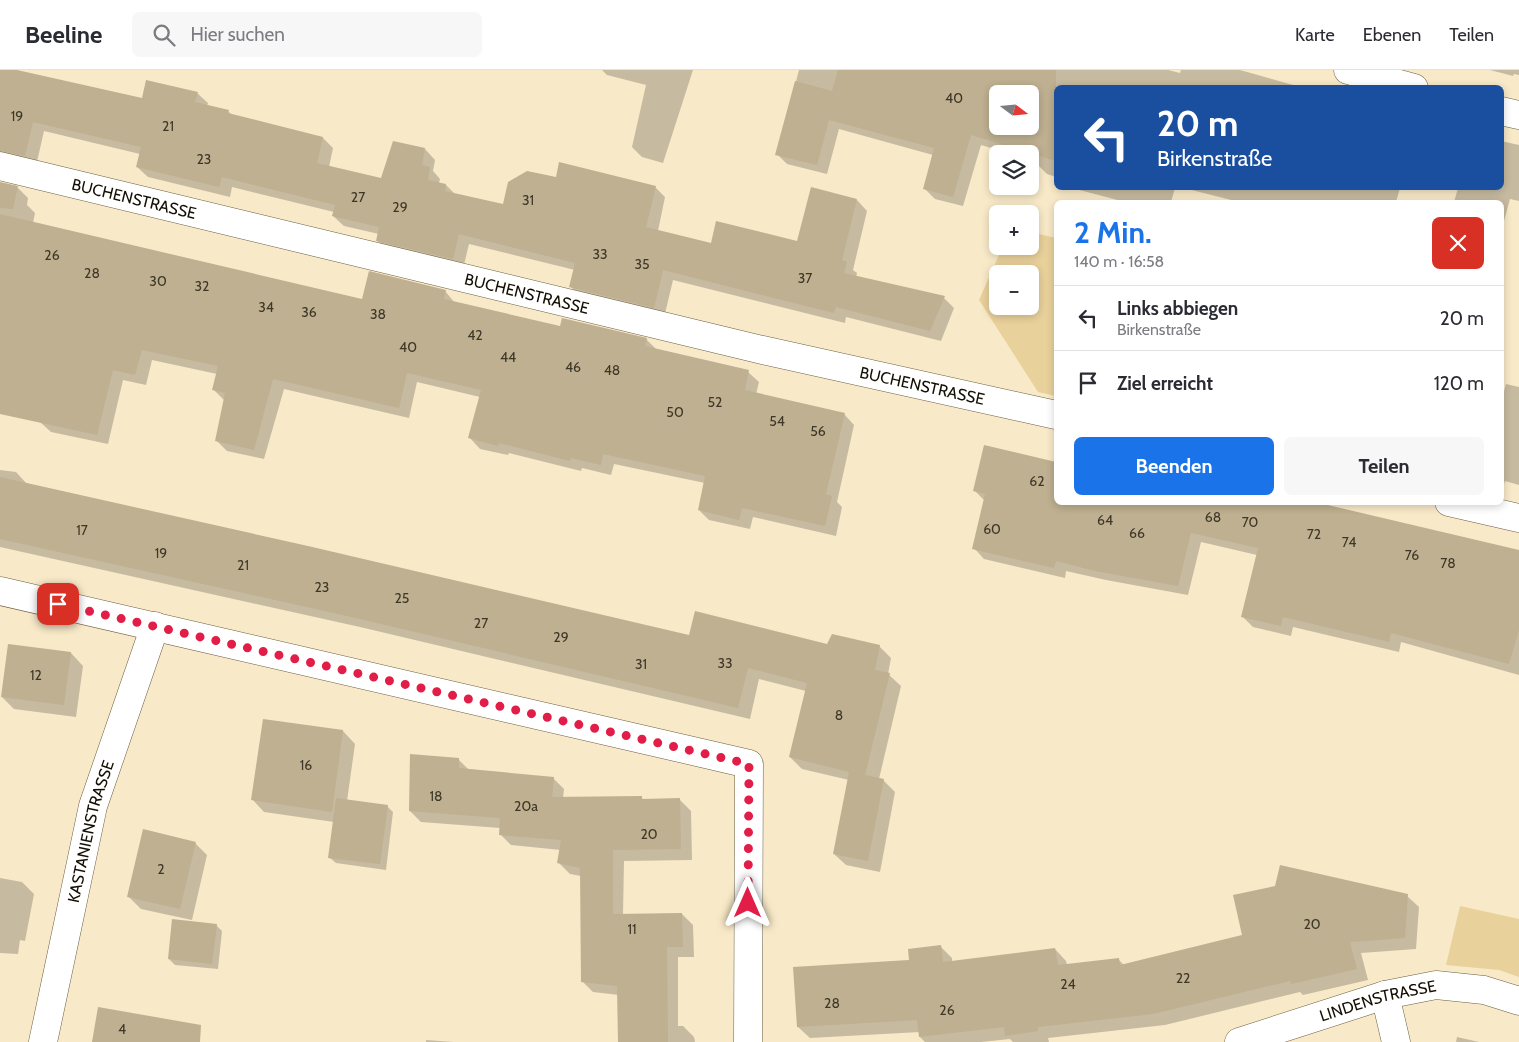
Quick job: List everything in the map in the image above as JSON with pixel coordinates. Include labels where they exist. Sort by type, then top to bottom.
[{"type":"street","points":[[1348,70],[1403,85]]},
{"type":"street","points":[[1504,111],[1519,115]]},
{"type":"street","name":"BUCHENSTRASSE","points":[[0,166],[758,349],[1054,415]]},
{"type":"street","points":[[1462,505],[1519,518]]},
{"type":"street","points":[[0,591],[749,764],[748,1042]]},
{"type":"street","name":"KASTANIENSTRASSE","points":[[43,1042],[92,806],[155,626]]},
{"type":"street","name":"LINDENSTRASSE","points":[[1239,1042],[1385,995],[1436,985],[1484,990],[1519,1001]]},
{"type":"street","points":[[1385,995],[1396,1042]]},
{"type":"shaded area","points":[[1039,234],[1054,238],[1054,396],[1038,392],[979,300],[989,278],[989,315],[1039,315],[1039,265],[995,265],[999,255],[1039,255]]},
{"type":"shaded area","points":[[1460,906],[1519,919],[1519,977],[1499,970],[1446,965]]},
{"type":"building","points":[[0,70],[17,70],[142,98],[146,80],[198,92],[195,102],[229,110],[228,113],[323,137],[317,163],[381,178],[393,141],[425,148],[422,165],[430,167],[428,180],[446,184],[445,191],[503,204],[508,182],[527,171],[556,177],[559,162],[656,186],[646,227],[711,243],[716,221],[797,241],[811,187],[857,199],[842,260],[847,262],[844,273],[945,296],[930,331],[836,307],[834,313],[663,270],[654,308],[569,287],[575,263],[459,234],[453,259],[376,241],[379,227],[332,216],[335,205],[222,177],[219,187],[136,167],[141,147],[33,122],[25,156],[0,151]]},
{"type":"building","points":[[838,70],[1056,70],[1056,85],[1054,85],[1054,160],[1039,156],[1039,145],[1004,145],[971,135],[953,197],[923,189],[934,148],[829,120],[817,165],[775,155],[795,81],[832,91]]},
{"type":"building","points":[[0,182],[18,186],[13,209],[0,208]]},
{"type":"building","points":[[0,214],[362,299],[369,271],[446,290],[444,299],[560,326],[562,318],[647,338],[645,346],[749,370],[745,390],[845,413],[826,494],[832,496],[825,526],[742,508],[739,520],[698,510],[705,476],[603,454],[601,465],[571,458],[570,461],[499,443],[498,446],[468,438],[481,390],[407,373],[399,408],[273,379],[254,450],[215,441],[225,393],[212,390],[218,366],[142,350],[135,375],[113,370],[97,435],[0,414]]},
{"type":"building","points":[[984,445],[1054,462],[1054,505],[1328,505],[1519,550],[1519,630],[1509,664],[1391,633],[1389,642],[1283,617],[1281,626],[1241,617],[1258,548],[1191,533],[1178,586],[1095,571],[1056,561],[1054,568],[972,549],[985,494],[973,491]]},
{"type":"building","points":[[0,477],[308,546],[689,635],[695,611],[827,644],[832,634],[880,645],[875,670],[890,673],[865,775],[884,779],[868,861],[833,854],[849,772],[789,757],[807,683],[748,668],[738,708],[347,616],[0,539]]},
{"type":"building","points":[[8,644],[71,652],[64,705],[1,697]]},
{"type":"building","points":[[263,719],[343,730],[332,812],[251,800]]},
{"type":"building","points":[[410,754],[459,758],[459,768],[554,777],[552,797],[642,796],[642,799],[680,798],[681,849],[613,850],[613,914],[682,913],[683,947],[667,947],[668,1042],[618,1042],[617,986],[581,982],[580,868],[557,863],[561,840],[499,835],[500,818],[409,811]]},
{"type":"building","points":[[336,798],[388,805],[380,864],[328,858]]},
{"type":"building","points":[[143,829],[196,842],[180,909],[127,897]]},
{"type":"building","points":[[1280,865],[1408,894],[1405,938],[1350,942],[1357,969],[1291,984],[1290,981],[1153,1014],[1038,1027],[1038,1031],[1005,1036],[1004,1027],[919,1037],[917,1020],[797,1027],[793,967],[909,960],[908,949],[941,945],[943,962],[1055,948],[1058,965],[1119,958],[1120,965],[1242,935],[1233,895],[1275,886]]},
{"type":"building","points":[[172,919],[217,924],[212,964],[168,959]]},
{"type":"building","points":[[98,1007],[201,1025],[200,1042],[92,1042]]},
{"type":"route","points":[[58,604],[749,764],[748,903]]}]
